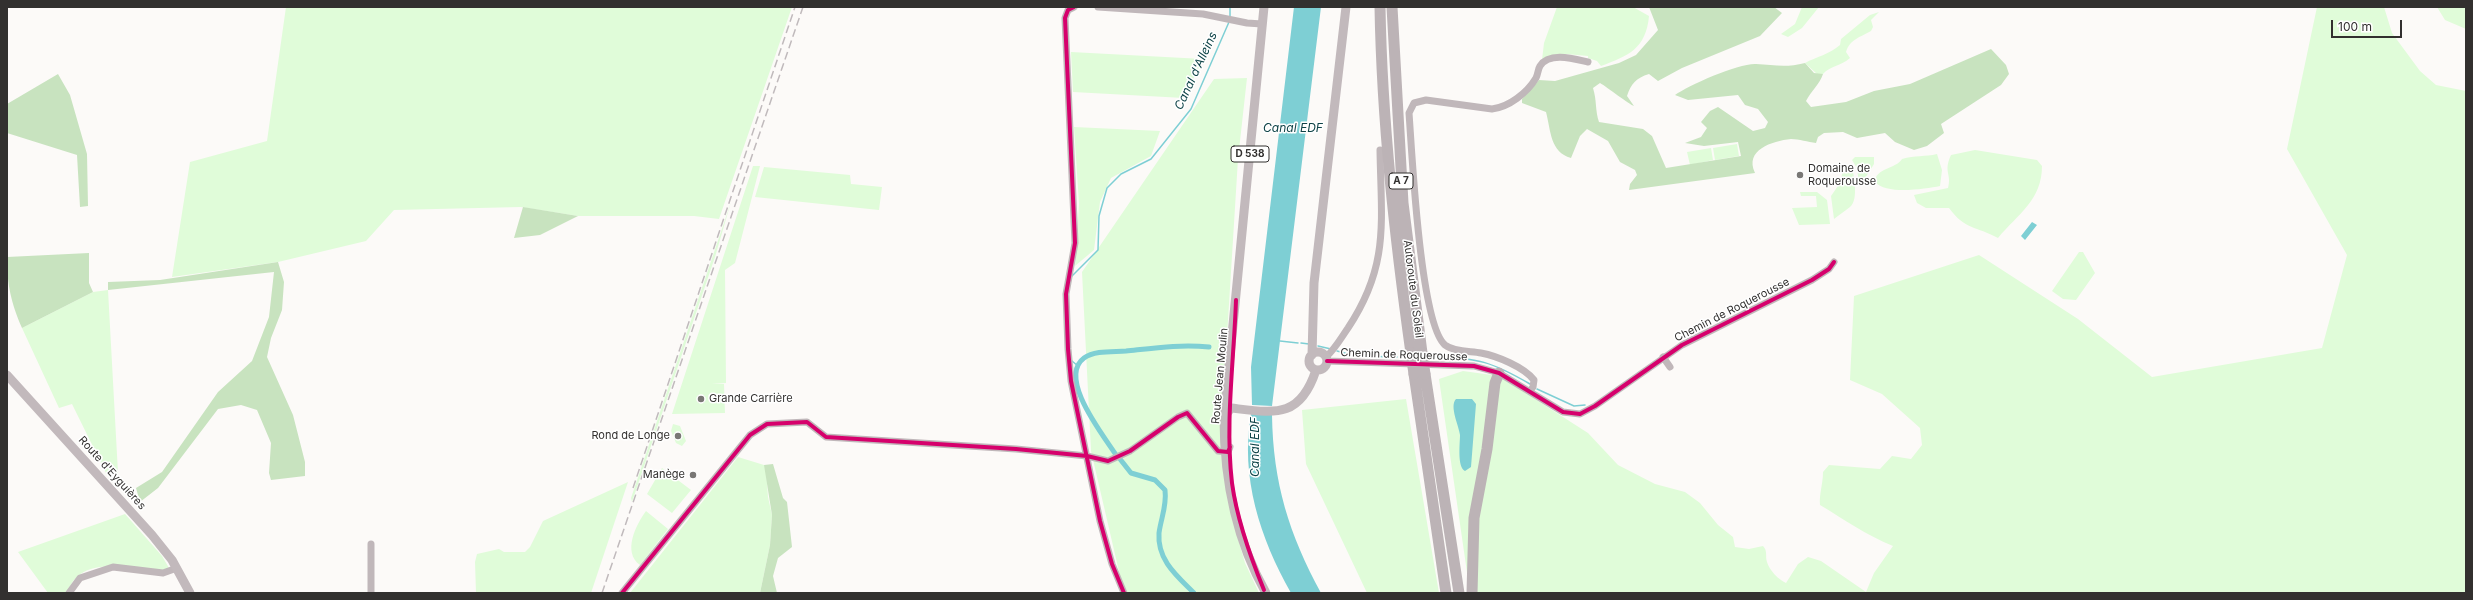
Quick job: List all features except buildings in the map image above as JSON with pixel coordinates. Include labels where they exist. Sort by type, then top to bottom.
[{"type":"highway","name":"Autoroute du Soleil","points":[[1380,7],[1381,54],[1392,203],[1416,353],[1459,593]]},
{"type":"highway","name":"Autoroute du Soleil","points":[[1392,7],[1403,203],[1416,353]]},
{"type":"highway","points":[[1472,593],[1474,518],[1487,449],[1495,383],[1499,373]]},
{"type":"highway","name":"Autoroute du Soleil","points":[[1420,374],[1446,593]]},
{"type":"main road","name":"Route Jean Moulin","points":[[1264,7],[1228,378],[1229,413],[1227,451],[1229,486],[1238,529],[1248,559],[1265,592]]},
{"type":"main road","points":[[1316,370],[1324,368],[1319,355],[1314,283],[1346,7]]},
{"type":"main road","name":"D 538","points":[[1229,413],[1236,300]]},
{"type":"main road","points":[[1316,370],[1310,365],[1319,355]]},
{"type":"main road","points":[[1229,413],[1249,410],[1274,412],[1289,409],[1298,402],[1310,385],[1316,370]]},
{"type":"main road","name":"Route d'Eyguières","points":[[7,375],[152,535],[176,568],[190,593]]},
{"type":"main road","name":"Route Jean Moulin","points":[[1227,451],[1241,526],[1265,592]]},
{"type":"street","points":[[1074,7],[1068,10],[1065,18],[1075,243],[1066,294],[1066,322],[1071,381],[1100,521],[1112,564],[1124,593]]},
{"type":"street","points":[[1098,7],[1203,14],[1262,24]]},
{"type":"street","points":[[1530,391],[1533,387],[1534,380],[1524,372],[1490,355],[1449,348],[1438,336],[1425,280],[1409,113],[1414,103],[1426,100],[1492,109],[1501,108],[1510,104],[1536,79],[1540,66],[1544,61],[1566,58],[1588,62]]},
{"type":"street","points":[[1319,355],[1359,310],[1377,267],[1381,231],[1380,150]]},
{"type":"street","name":"Chemin de Roquerousse","points":[[1319,355],[1459,364],[1499,373],[1563,412],[1580,414],[1595,406],[1663,357],[1696,337],[1812,280],[1829,269],[1834,262]]},
{"type":"street","points":[[1663,357],[1670,367]]},
{"type":"street","points":[[622,593],[750,435],[766,424],[807,422],[821,435],[832,438],[893,440],[1087,456],[1108,460],[1120,456],[1178,416],[1187,413],[1218,451],[1227,451]]},
{"type":"street","points":[[371,544],[371,593]]},
{"type":"street","points":[[69,593],[74,583],[80,578],[113,567],[163,573],[176,568]]},
{"type":"green space","points":[[286,7],[792,7],[719,219],[694,216],[578,216],[521,207],[394,210],[366,241],[278,262],[172,277],[190,162],[267,141]]},
{"type":"green space","points":[[1557,7],[1633,7],[1649,16],[1647,27],[1640,44],[1634,50],[1619,59],[1601,66],[1597,61],[1588,58],[1588,56],[1566,54],[1542,60],[1544,43]]},
{"type":"green space","points":[[1649,7],[1774,7],[1782,13],[1760,36],[1682,68],[1658,81],[1649,74],[1641,77],[1632,85],[1627,96],[1634,106],[1600,83],[1593,88],[1599,122],[1643,129],[1652,136],[1666,168],[1741,156],[1738,142],[1704,146],[1685,143],[1701,137],[1707,128],[1701,122],[1710,111],[1718,107],[1753,131],[1765,128],[1768,122],[1758,109],[1745,105],[1738,95],[1688,100],[1675,95],[1702,81],[1738,67],[1756,64],[1786,66],[1805,63],[1814,73],[1823,74],[1806,101],[1811,107],[1846,102],[1874,91],[1910,84],[1991,49],[2006,65],[2009,74],[2001,85],[1941,124],[1944,133],[1927,146],[1914,150],[1895,142],[1885,133],[1857,138],[1843,132],[1824,133],[1818,137],[1816,143],[1791,139],[1776,142],[1762,148],[1753,158],[1755,173],[1629,190],[1630,184],[1637,175],[1635,170],[1620,162],[1608,141],[1587,129],[1580,136],[1571,158],[1564,155],[1555,146],[1552,140],[1546,112],[1522,103],[1522,99],[1539,80],[1555,81],[1619,63],[1636,55],[1658,30]]},
{"type":"green space","points":[[1802,7],[1819,7],[1802,28],[1788,37],[1781,34],[1795,24]]},
{"type":"green space","points":[[2317,7],[2384,7],[2392,33],[2420,71],[2436,85],[2466,91],[2466,593],[1470,593],[1439,379],[1463,371],[1499,376],[1588,433],[1618,465],[1655,484],[1685,492],[1700,503],[1718,525],[1733,537],[1735,547],[1749,549],[1763,546],[1768,565],[1783,582],[1786,583],[1798,564],[1808,557],[1821,561],[1866,592],[1874,573],[1893,546],[1865,532],[1820,505],[1823,472],[1829,465],[1880,469],[1892,456],[1911,459],[1922,445],[1920,428],[1882,394],[1850,380],[1854,296],[1979,255],[2078,319],[2152,377],[2322,348],[2347,255],[2287,149]]},
{"type":"green space","points":[[2437,7],[2466,7],[2466,29],[2445,20]]},
{"type":"green space","points":[[1879,12],[1871,20],[1873,27],[1871,31],[1850,44],[1846,52],[1850,58],[1847,61],[1829,69],[1823,74],[1817,74],[1805,63],[1836,48],[1840,45],[1841,39],[1870,15]]},
{"type":"green space","points":[[1071,52],[1203,59],[1184,98],[1073,92]]},
{"type":"green space","points":[[58,74],[70,95],[87,154],[88,206],[80,207],[77,155],[7,133],[7,104]]},
{"type":"green space","points":[[1247,78],[1238,159],[1223,401],[1233,521],[1245,563],[1259,593],[1124,593],[1091,451],[1082,272],[1214,79]]},
{"type":"green space","points":[[1074,127],[1160,131],[1151,156],[1111,178],[1100,202],[1094,250],[1075,266],[1079,204]]},
{"type":"green space","points":[[1737,144],[1739,156],[1715,160],[1713,148]]},
{"type":"green space","points":[[1711,148],[1713,160],[1690,165],[1687,152]]},
{"type":"green space","points":[[1975,150],[2037,160],[2042,166],[2038,188],[2028,206],[1998,238],[1966,224],[1949,208],[1926,208],[1917,203],[1914,195],[1948,188],[1948,165],[1951,155]]},
{"type":"green space","points":[[1937,154],[1942,170],[1940,186],[1896,190],[1880,186],[1875,182],[1878,174],[1895,165],[1902,159]]},
{"type":"green space","points":[[1855,157],[1874,157],[1874,164],[1862,183],[1859,183],[1857,168],[1852,160]]},
{"type":"green space","points":[[1851,164],[1855,193],[1853,204],[1834,219],[1831,196],[1840,183],[1844,166]]},
{"type":"green space","points":[[753,166],[760,166],[735,263],[725,270],[726,383],[712,384],[724,384],[725,413],[672,414]]},
{"type":"green space","points":[[764,167],[850,175],[851,184],[882,187],[879,210],[755,197]]},
{"type":"green space","points":[[1800,192],[1817,192],[1827,200],[1830,224],[1799,225],[1792,208],[1817,207],[1816,196],[1801,196]]},
{"type":"green space","points":[[731,202],[715,257],[632,502],[631,498]]},
{"type":"green space","points":[[523,207],[578,216],[540,235],[514,238]]},
{"type":"green space","points":[[2079,252],[2083,252],[2095,273],[2076,300],[2063,299],[2052,291]]},
{"type":"green space","points":[[89,253],[89,283],[93,292],[22,328],[10,293],[7,257]]},
{"type":"green space","points":[[278,262],[284,282],[282,310],[271,338],[267,357],[293,415],[305,462],[305,476],[271,480],[269,473],[271,443],[257,410],[241,405],[218,409],[158,488],[140,502],[136,488],[162,472],[218,392],[252,361],[269,317],[274,272],[108,290],[108,282],[160,280]]},
{"type":"green space","points":[[108,290],[118,473],[107,475],[72,404],[59,408],[22,328],[93,292]]},
{"type":"green space","points":[[1406,399],[1439,593],[1367,593],[1306,464],[1302,410]]},
{"type":"green space","name":"Rond de Longe","points":[[673,424],[680,426],[686,441],[682,446],[676,443],[671,431]]},
{"type":"green space","points":[[738,457],[764,465],[766,469],[768,497],[772,515],[770,545],[760,593],[630,593]]},
{"type":"green space","points":[[773,464],[783,498],[787,502],[792,547],[778,558],[773,576],[777,593],[760,593],[770,545],[772,515],[764,465]]},
{"type":"green space","points":[[662,468],[691,490],[672,513],[647,494]]},
{"type":"green space","points":[[628,482],[591,593],[476,593],[475,562],[477,554],[499,549],[504,552],[525,552],[530,547],[543,521]]},
{"type":"green space","points":[[646,511],[668,529],[640,565],[635,560],[631,546],[632,538],[638,524]]},
{"type":"green space","points":[[125,514],[162,556],[169,568],[158,571],[146,571],[98,567],[87,570],[77,577],[67,593],[48,593],[18,552]]},
{"type":"water","name":"Canal EDF","points":[[1294,7],[1321,7],[1272,406],[1252,405],[1251,367]]},
{"type":"water","points":[[2032,222],[2037,225],[2025,240],[2021,236]]},
{"type":"water","points":[[1456,399],[1472,399],[1476,404],[1471,467],[1465,471],[1462,469],[1460,460],[1460,435],[1454,411],[1454,402]]},
{"type":"water","name":"Canal EDF","points":[[1251,414],[1272,415],[1276,463],[1285,507],[1300,550],[1321,593],[1291,593],[1270,551],[1255,506],[1251,484],[1248,461],[1248,438]]},
{"type":"waterway","name":"Canal d'Alleins","points":[[1230,7],[1230,16]]},
{"type":"waterway","name":"Canal d'Alleins","points":[[1072,276],[1098,250],[1099,216],[1107,188],[1121,174],[1151,159],[1191,109],[1229,22]]},
{"type":"waterway","points":[[1280,341],[1298,343]]},
{"type":"waterway","points":[[1301,343],[1309,344]]},
{"type":"waterway","points":[[1116,455],[1093,421],[1079,392],[1076,379],[1077,367],[1084,358],[1088,355],[1104,352],[1178,346],[1209,347]]},
{"type":"waterway","points":[[1318,346],[1331,349]]},
{"type":"waterway","points":[[1337,351],[1357,356],[1397,357]]},
{"type":"waterway","points":[[1435,357],[1474,360],[1485,363],[1495,366],[1530,384]]},
{"type":"waterway","name":"Canal d'Alleins","points":[[1072,361],[1078,366]]},
{"type":"waterway","points":[[1537,389],[1574,406],[1585,405]]},
{"type":"waterway","points":[[1120,459],[1131,473],[1155,480],[1165,490],[1165,507],[1159,533],[1161,551],[1169,567],[1194,593]]},
{"type":"railway","points":[[633,488],[795,7]]},
{"type":"railway","points":[[602,593],[803,7]]},
{"type":"cycle path","points":[[1074,7],[1068,10],[1065,18],[1075,243],[1066,294],[1068,349],[1071,381],[1100,521],[1112,564],[1124,593]]},
{"type":"cycle path","points":[[1327,361],[1474,366],[1499,373],[1563,412],[1580,414],[1595,406],[1682,345],[1812,280],[1829,269],[1834,262]]},
{"type":"cycle path","points":[[1236,300],[1229,438],[1232,483],[1237,511],[1245,538],[1264,590]]},
{"type":"cycle path","points":[[622,593],[750,435],[767,424],[807,422],[826,437],[1016,449],[1087,456],[1108,461],[1130,451],[1178,417],[1187,413],[1218,451],[1228,452],[1230,447]]},
{"type":"place","name":"Domaine de Roquerousse","points":[[1800,175]]},
{"type":"place","name":"Grande Carrière","points":[[701,399]]},
{"type":"place","name":"Rond de Longe","points":[[678,436]]},
{"type":"place","name":"Manège","points":[[693,475]]}]
